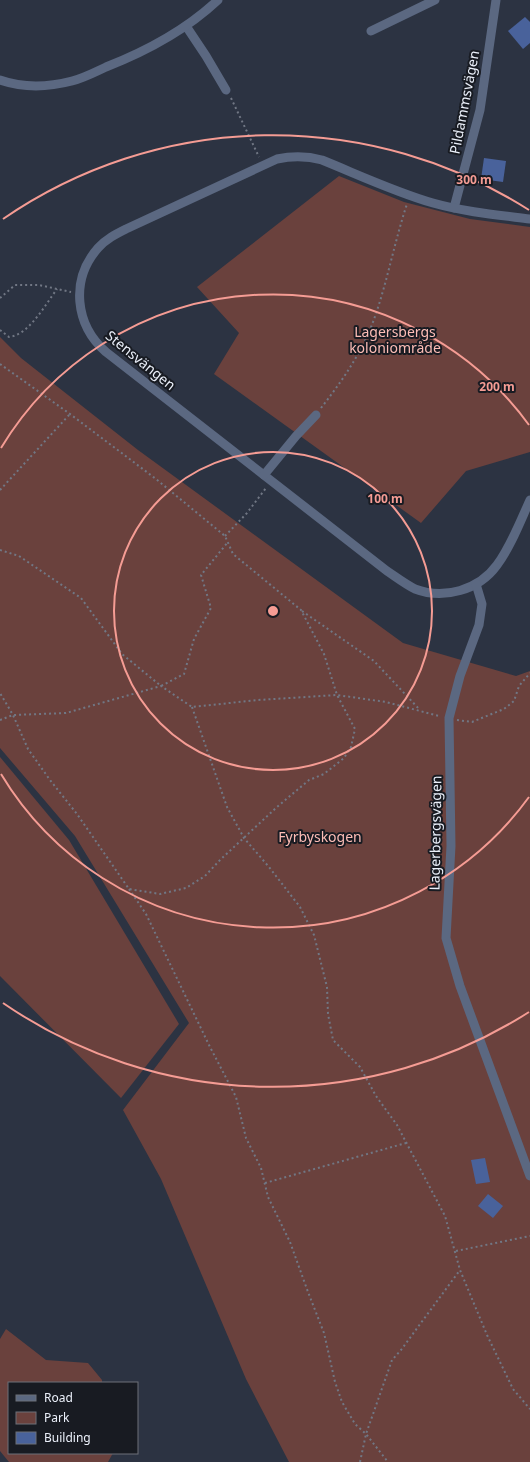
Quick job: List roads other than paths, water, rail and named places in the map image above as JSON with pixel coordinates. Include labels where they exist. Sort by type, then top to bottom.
[{"type":"street","points":[[0,80],[19,85],[33,86],[73,80],[128,59],[171,36],[218,0]]},
{"type":"street","points":[[371,31],[435,0]]},
{"type":"street","name":"Pildammsvägen","points":[[454,208],[480,110],[496,0]]},
{"type":"street","points":[[186,26],[226,90]]},
{"type":"street","name":"Stensvängen","points":[[476,584],[464,590],[453,592],[426,592],[400,580],[387,571],[99,346],[86,326],[79,294],[82,277],[86,266],[98,248],[107,240],[126,229],[263,166],[289,156],[312,157],[410,196],[434,203],[454,208],[530,219]]},
{"type":"street","points":[[268,478],[296,436],[316,415]]},
{"type":"street","points":[[476,584],[496,567],[530,500]]},
{"type":"street","name":"Lagerbergsvägen","points":[[476,584],[482,604],[479,625],[460,676],[449,718],[451,846],[446,938],[460,986],[530,1176]]},
{"type":"park label","name":"Lagersbergs koloniområde","points":[[395,340]]},
{"type":"park label","name":"Fyrbyskogen","points":[[320,836]]}]
